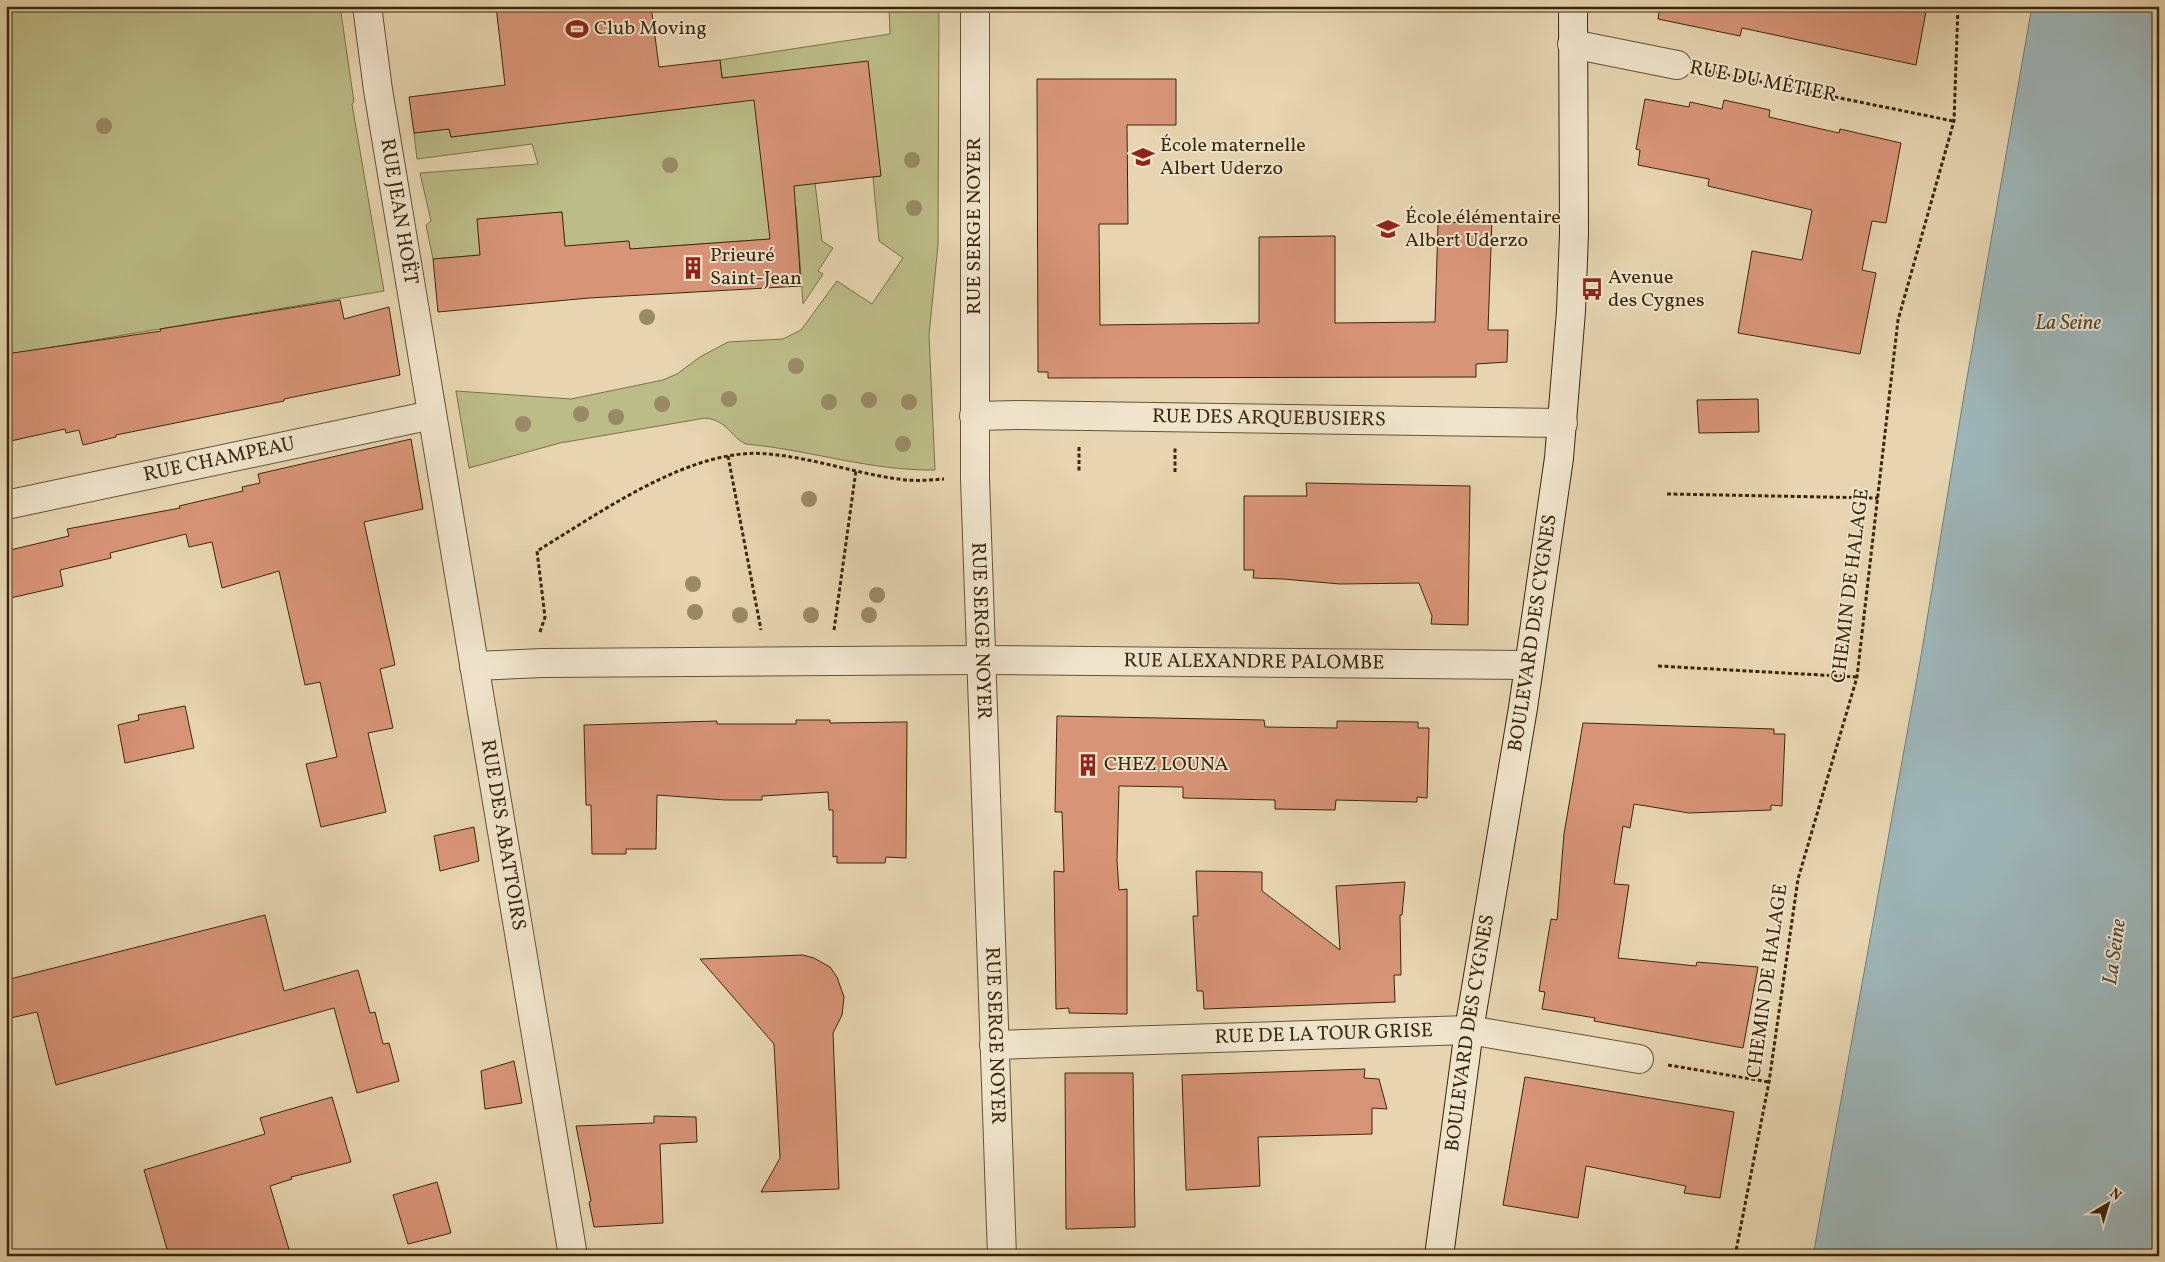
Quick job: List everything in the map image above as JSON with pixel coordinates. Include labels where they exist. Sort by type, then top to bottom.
[{"type":"street","name":"RUE JEAN HOËT","points":[[367,6],[378,90],[432,415]]},
{"type":"street","name":"RUE SERGE NOYER","points":[[975,6],[975,479],[1002,1256]]},
{"type":"street","name":"BOULEVARD DES CYGNES","points":[[1439,1256],[1469,1030],[1529,665],[1563,423],[1571,312],[1574,234],[1573,6]]},
{"type":"street","name":"RUE DU MÉTIER","points":[[1572,44],[1677,65]]},
{"type":"street","name":"RUE DES ARQUEBUSIERS","points":[[974,416],[1019,414],[1281,417],[1563,423]]},
{"type":"street","name":"RUE CHAMPEAU","points":[[6,505],[432,415]]},
{"type":"street","name":"RUE DES ABATTOIRS","points":[[432,415],[572,1256]]},
{"type":"street","name":"RUE ALEXANDRE PALOMBE","points":[[474,666],[543,663],[980,660],[1529,665]]},
{"type":"street","name":"RUE DE LA TOUR GRISE","points":[[994,1045],[1469,1030],[1639,1059]]},
{"type":"path","name":"CHEMIN DE HALAGE","points":[[1735,1256],[1769,1082],[1798,879],[1857,677],[1898,320],[1954,121],[1958,6]]},
{"type":"path","name":"RUE DU MÉTIER","points":[[1677,65],[1954,121]]},
{"type":"path","points":[[543,663],[538,636],[545,617],[537,551],[651,484],[686,467],[728,456],[767,453],[907,480],[975,479]]},
{"type":"path","points":[[728,456],[762,635]]},
{"type":"path","points":[[825,632],[834,632],[856,470]]},
{"type":"path","points":[[1667,494],[1878,498]]},
{"type":"path","points":[[1658,666],[1857,677]]},
{"type":"path","points":[[1639,1059],[1769,1082]]},
{"type":"green space","points":[[6,6],[340,6],[354,102],[352,104],[384,291],[6,355]]},
{"type":"green space","points":[[889,6],[939,6],[938,245],[929,335],[935,470],[864,464],[746,444],[740,441],[724,425],[705,418],[560,443],[469,468],[456,391],[571,399],[663,380],[677,374],[700,357],[728,342],[783,339],[801,330],[837,281],[872,304],[903,258],[879,241],[873,177],[880,176],[815,183],[822,241],[833,248],[818,271],[823,274],[803,304],[796,207],[770,210],[771,239],[630,249],[628,241],[565,247],[562,212],[478,219],[480,255],[433,259],[426,225],[431,221],[420,173],[538,164],[532,144],[417,159],[414,133],[449,129],[451,137],[726,103],[720,60],[890,34]]},
{"type":"water","name":"La Seine","points":[[2032,6],[2159,6],[2159,1256],[1813,1256],[1921,656],[1963,401]]},
{"type":"building","points":[[496,6],[651,6],[659,67],[720,60],[722,78],[868,61],[881,176],[794,186],[801,286],[589,298],[438,312],[433,259],[480,255],[477,219],[562,212],[565,246],[629,241],[630,249],[770,239],[754,100],[451,137],[449,129],[414,133],[409,97],[505,85]]},
{"type":"building","points":[[1660,6],[1927,6],[1916,65],[1742,28],[1740,36],[1658,19]]},
{"type":"building","points":[[1037,79],[1176,79],[1176,125],[1127,125],[1128,224],[1099,224],[1100,325],[1259,323],[1259,237],[1335,236],[1335,323],[1435,322],[1438,224],[1492,219],[1488,330],[1508,330],[1507,362],[1476,364],[1476,377],[1048,378],[1048,372],[1038,372]]},
{"type":"building","points":[[1645,99],[1689,107],[1690,102],[1722,109],[1724,100],[1770,110],[1769,117],[1839,133],[1840,129],[1901,143],[1886,223],[1872,221],[1862,270],[1876,273],[1860,354],[1738,333],[1752,251],[1802,260],[1812,210],[1708,186],[1709,179],[1638,165],[1640,150],[1636,149]]},
{"type":"building","points":[[340,300],[344,319],[389,307],[400,375],[116,435],[116,437],[83,445],[79,430],[66,433],[65,429],[6,442],[6,354],[161,331],[160,329]]},
{"type":"building","points":[[1758,399],[1759,432],[1699,433],[1697,400]]},
{"type":"building","points":[[411,439],[423,509],[364,522],[395,665],[380,669],[393,728],[368,733],[386,812],[321,827],[306,764],[337,757],[320,682],[305,685],[279,571],[222,588],[212,542],[189,547],[186,534],[110,553],[111,558],[60,570],[63,586],[6,599],[6,551],[69,536],[67,529],[180,508],[179,506],[243,491],[242,487],[260,483],[258,474]]},
{"type":"building","points":[[1306,483],[1470,486],[1468,625],[1431,624],[1432,616],[1419,583],[1340,584],[1253,578],[1254,570],[1244,570],[1244,496],[1307,496]]},
{"type":"building","points":[[185,706],[194,748],[125,763],[118,725],[139,720],[138,715]]},
{"type":"building","points":[[1057,716],[1264,720],[1265,727],[1337,728],[1337,721],[1418,722],[1418,728],[1429,728],[1427,798],[1417,797],[1417,802],[1336,800],[1335,810],[1275,809],[1275,800],[1183,798],[1183,787],[1119,786],[1117,861],[1119,890],[1127,889],[1127,1014],[1069,1013],[1069,1008],[1056,1009],[1054,871],[1064,872],[1062,812],[1055,812]]},
{"type":"building","points":[[796,720],[830,720],[830,723],[907,722],[906,858],[886,857],[885,863],[837,863],[837,856],[833,857],[833,810],[829,810],[828,792],[762,796],[762,800],[725,800],[657,795],[656,849],[626,849],[626,854],[592,854],[591,805],[586,805],[584,725],[717,721],[717,724],[796,724]]},
{"type":"building","points":[[1583,723],[1774,729],[1774,734],[1785,734],[1782,806],[1771,805],[1771,810],[1689,813],[1634,804],[1630,828],[1623,826],[1614,884],[1629,885],[1618,958],[1696,966],[1697,962],[1758,967],[1743,1048],[1594,1021],[1595,1018],[1542,1009],[1545,992],[1539,991],[1551,919],[1557,920],[1564,834]]},
{"type":"building","points":[[474,827],[479,861],[440,871],[434,836]]},
{"type":"building","points":[[1196,871],[1262,872],[1262,891],[1340,950],[1336,886],[1405,882],[1402,915],[1400,915],[1401,975],[1394,975],[1395,1002],[1204,1009],[1203,991],[1197,991],[1193,916],[1198,916]]},
{"type":"building","points":[[265,915],[284,991],[358,970],[370,1013],[375,1012],[383,1044],[389,1043],[399,1081],[357,1093],[334,1008],[56,1085],[37,1012],[6,1019],[6,980]]},
{"type":"building","points":[[803,955],[814,958],[830,967],[837,977],[844,997],[842,1015],[833,1033],[839,1189],[761,1192],[780,1158],[774,1044],[700,959]]},
{"type":"building","points":[[514,1061],[522,1103],[485,1109],[481,1071]]},
{"type":"building","points":[[1365,1069],[1364,1078],[1379,1079],[1387,1109],[1372,1108],[1372,1134],[1258,1137],[1260,1186],[1186,1190],[1182,1075]]},
{"type":"building","points":[[1065,1073],[1133,1073],[1135,1227],[1066,1229]]},
{"type":"building","points":[[1525,1077],[1734,1112],[1720,1198],[1684,1193],[1686,1186],[1586,1166],[1578,1218],[1503,1205]]},
{"type":"building","points":[[332,1097],[351,1162],[291,1177],[292,1179],[270,1186],[291,1256],[169,1256],[144,1170],[265,1134],[260,1118]]},
{"type":"building","points":[[654,1116],[696,1117],[697,1142],[660,1144],[663,1223],[594,1227],[589,1202],[591,1201],[576,1126],[654,1123]]},
{"type":"building","points":[[437,1182],[451,1233],[408,1244],[393,1195]]},
{"type":"place","name":"Club Moving","points":[[577,29]]},
{"type":"place","name":"École maternelle Albert Uderzo","points":[[1143,157]]},
{"type":"place","name":"École élémentaire Albert Uderzo","points":[[1388,229]]},
{"type":"place","name":"Prieuré Saint-Jean","points":[[693,268]]},
{"type":"place","name":"Avenue des Cygnes","points":[[1592,289]]},
{"type":"place","name":"CHEZ LOUNA","points":[[1088,765]]}]
